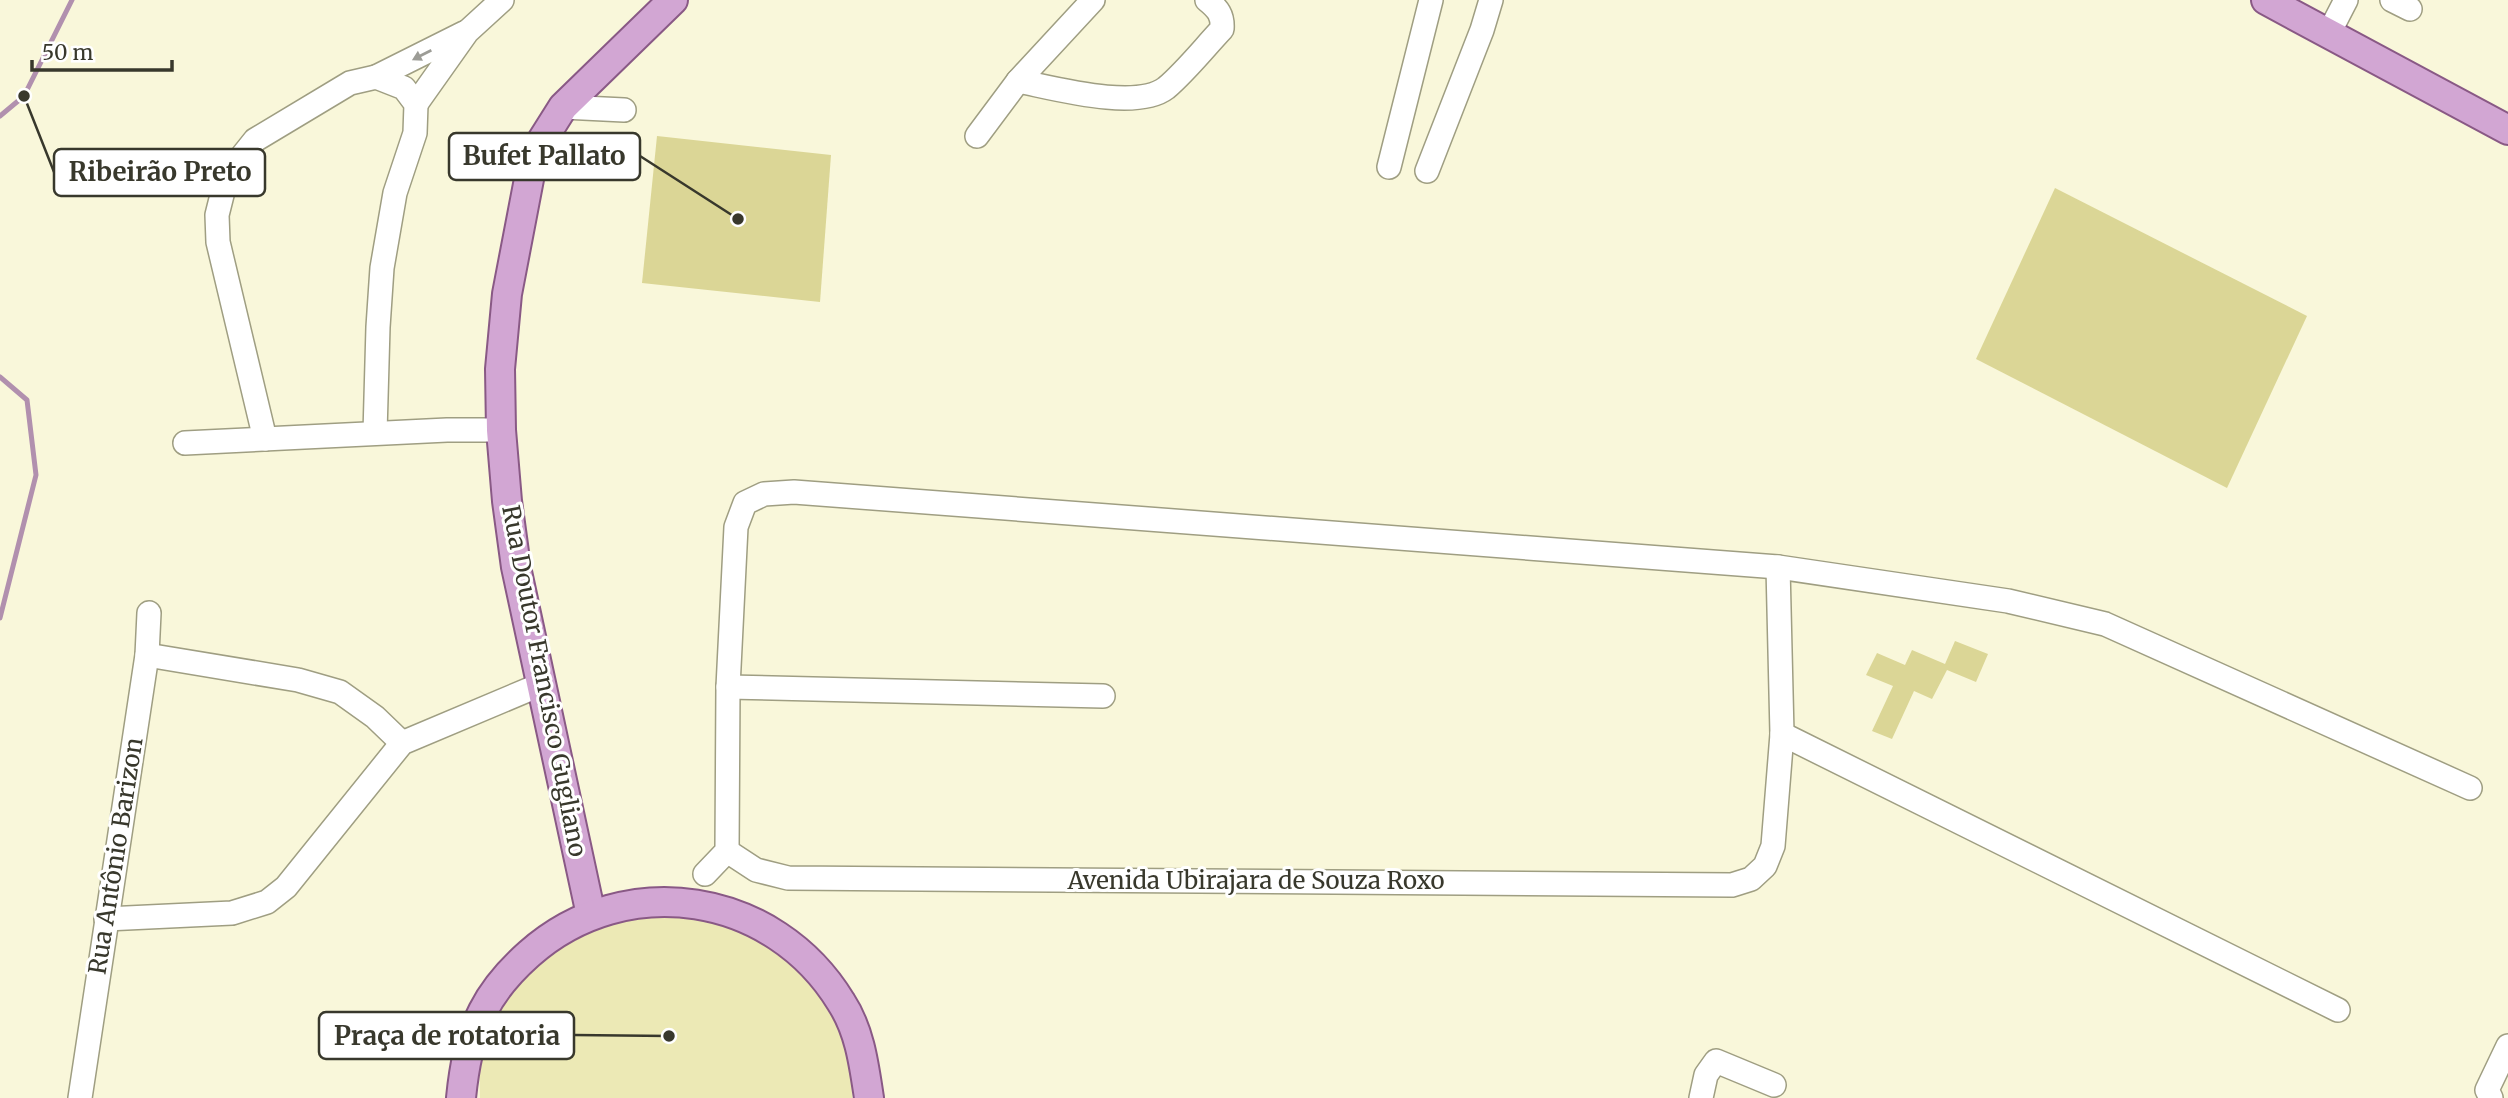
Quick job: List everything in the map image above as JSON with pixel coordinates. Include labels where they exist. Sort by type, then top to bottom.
[{"type":"main road","name":"Rua Doutor Francisco Gugliano","points":[[591,915],[516,567],[501,430],[500,369],[507,294],[534,153],[563,107],[673,0]]},
{"type":"main road","points":[[2266,0],[2508,130]]},
{"type":"main road","points":[[461,1098],[466,1056],[483,1010],[511,970],[547,937],[591,915],[630,904],[671,901],[723,909],[770,930],[811,961],[842,1003],[862,1050],[869,1098]]},
{"type":"street","points":[[375,433],[378,327],[383,268],[395,193],[415,133],[416,104],[467,32],[502,0]]},
{"type":"street","points":[[977,136],[1018,82],[1093,0]]},
{"type":"street","points":[[1018,82],[1116,99],[1145,97],[1155,93],[1164,89],[1222,29],[1223,18],[1207,0]]},
{"type":"street","points":[[1389,167],[1431,0]]},
{"type":"street","points":[[1427,171],[1491,0]]},
{"type":"street","points":[[2329,33],[2346,0]]},
{"type":"street","points":[[265,439],[218,242],[217,215],[227,175],[255,140],[350,83],[376,77],[467,32]]},
{"type":"street","points":[[376,77],[404,88],[416,104]]},
{"type":"street","points":[[563,107],[624,110]]},
{"type":"street","points":[[185,443],[375,433],[501,430]]},
{"type":"street","points":[[705,874],[727,851],[728,687],[736,527],[745,503],[764,494],[794,492],[1778,567],[2008,601],[2105,624],[2470,788]]},
{"type":"street","points":[[1778,567],[1782,734],[2338,1010]]},
{"type":"street","name":"Rua Antônio Barizon","points":[[80,1098],[147,655],[149,613]]},
{"type":"street","points":[[147,655],[298,680],[340,692],[375,717],[402,743]]},
{"type":"street","points":[[106,919],[232,913],[267,902],[286,887],[402,743],[541,684]]},
{"type":"street","points":[[728,687],[1103,696]]},
{"type":"street","name":"Avenida Ubirajara de Souza Roxo","points":[[727,851],[756,870],[788,878],[1732,884],[1751,879],[1765,866],[1773,846],[1782,734]]},
{"type":"street","points":[[2491,1098],[2487,1090],[2508,1046]]},
{"type":"street","points":[[1701,1098],[1706,1075],[1716,1061],[1774,1085]]},
{"type":"shaded area","points":[[644,912],[693,913],[726,921],[756,935],[783,954],[807,977],[826,1003],[840,1033],[849,1065],[852,1098],[480,1098],[480,1071],[485,1047],[505,1003],[520,982],[536,964],[575,935],[603,922]]},
{"type":"building","points":[[657,136],[831,155],[820,302],[642,283]]},
{"type":"building","points":[[2055,188],[2307,316],[2227,488],[1976,359]]},
{"type":"building","points":[[1955,641],[1988,654],[1976,682],[1947,670],[1932,699],[1914,691],[1892,739],[1872,731],[1893,686],[1866,675],[1877,653],[1905,665],[1912,650],[1945,664]]},
{"type":"waterway","points":[[0,116],[24,96],[72,0]]},
{"type":"waterway","points":[[0,377],[27,400],[36,475],[0,618]]},
{"type":"place","name":"Ribeirão Preto","points":[[24,96]]},
{"type":"place","name":"Bufet Pallato","points":[[738,219]]},
{"type":"place","name":"Praça de rotatoria","points":[[669,1036]]}]
